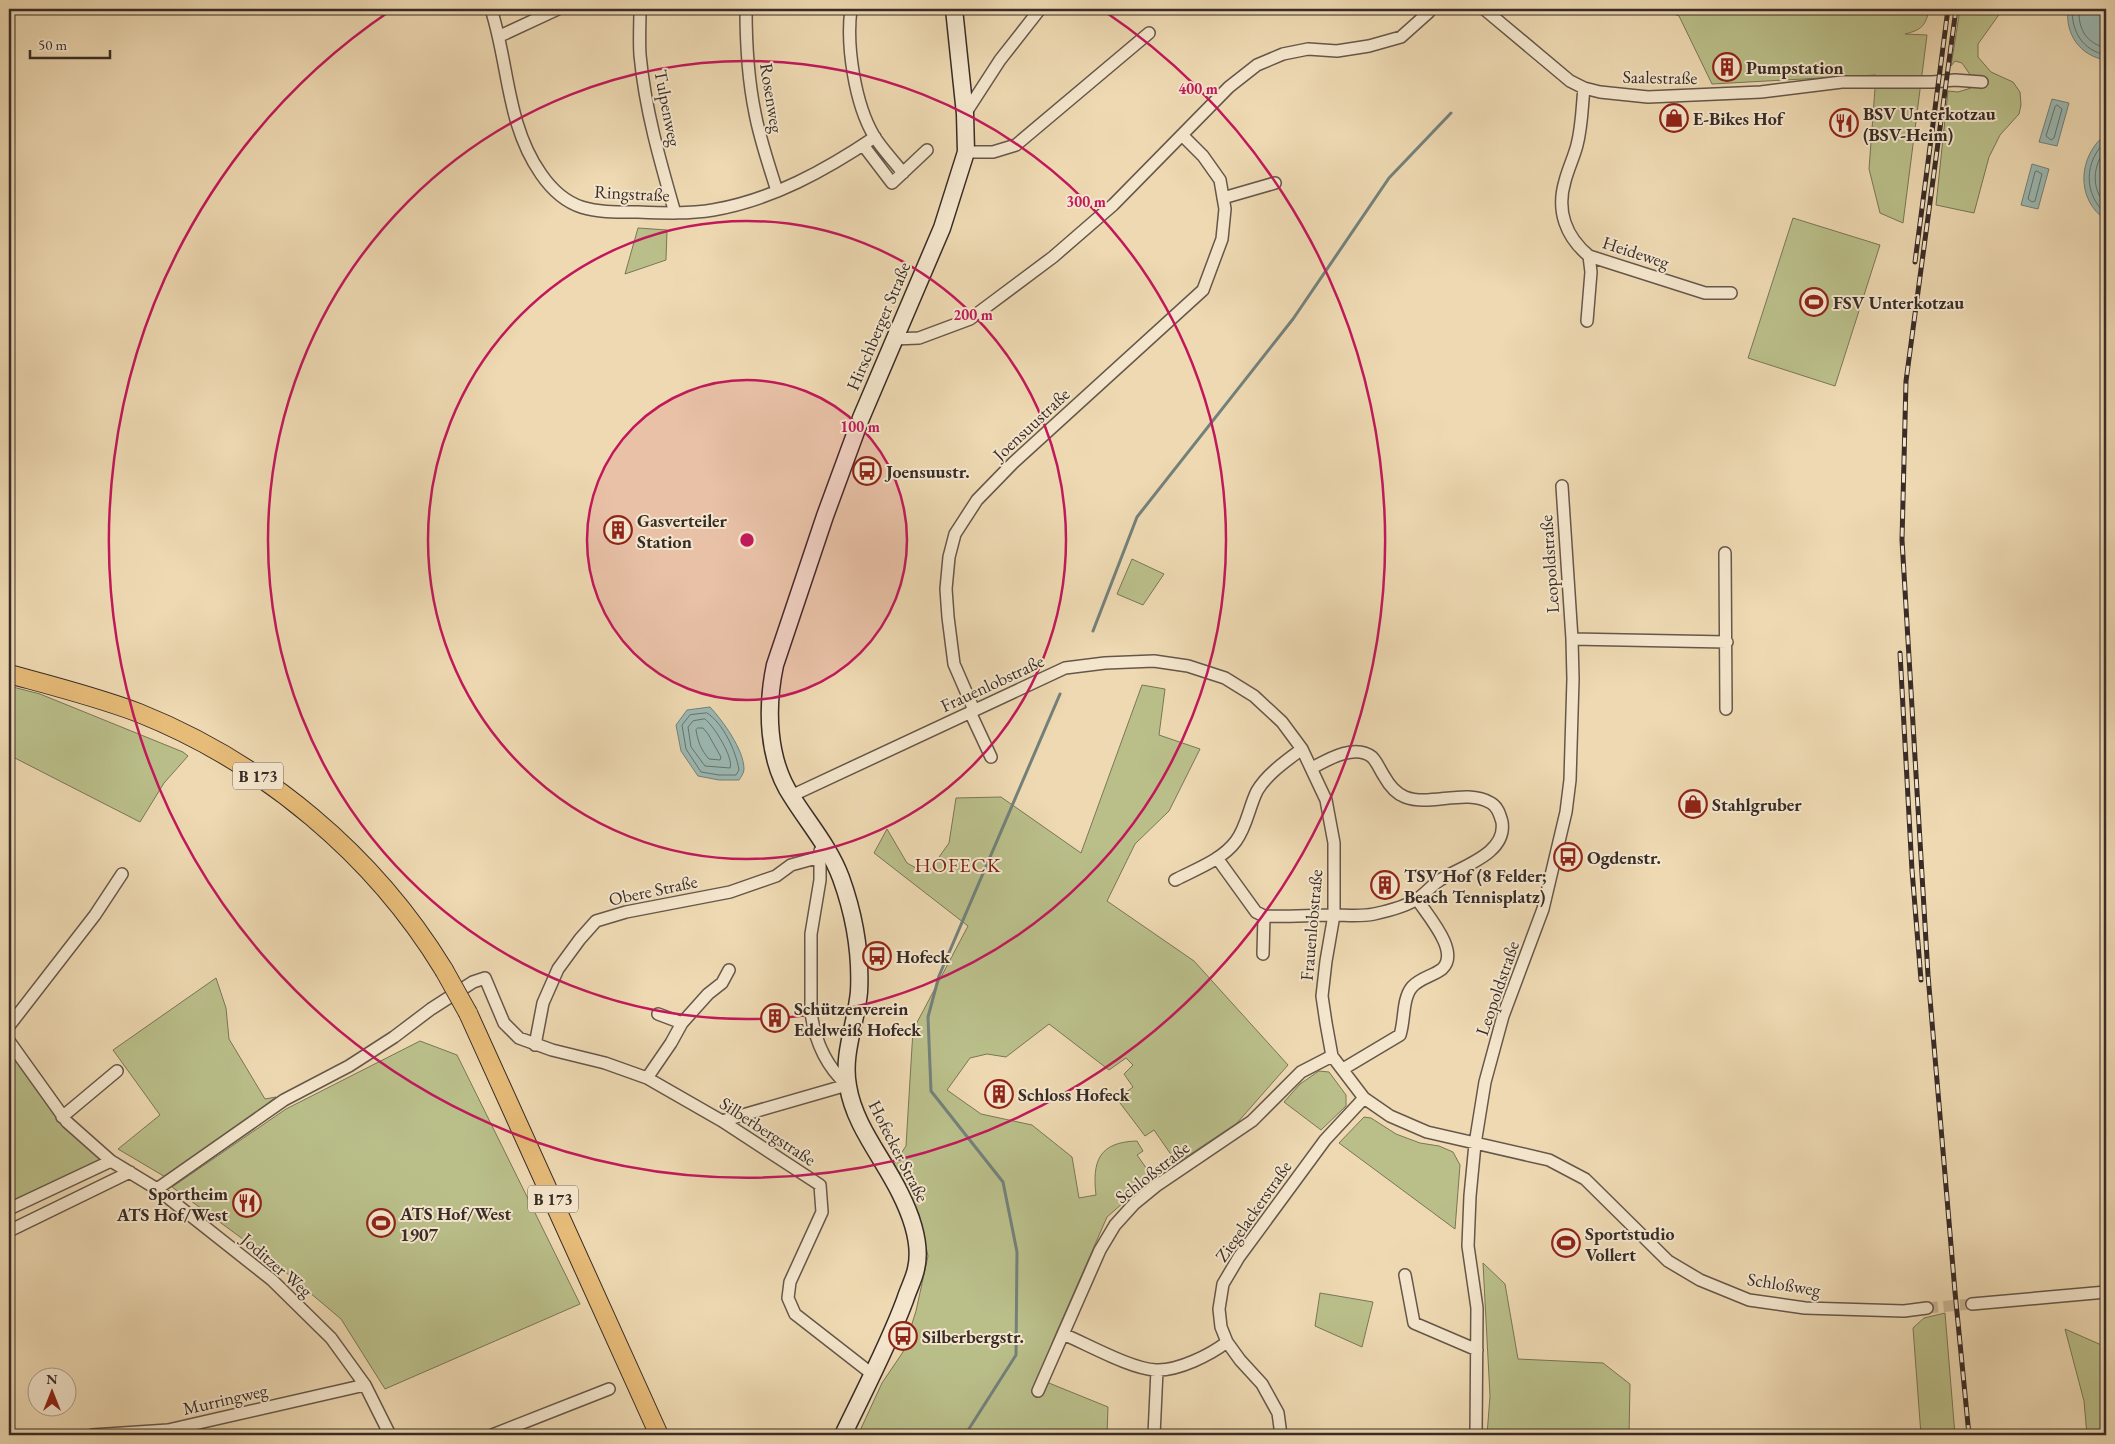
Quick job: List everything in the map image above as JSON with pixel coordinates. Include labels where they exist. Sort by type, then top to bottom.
[{"type":"main road","name":"Hirschberger Straße","points":[[791,796],[779,772],[771,732],[770,690],[825,516],[861,418],[942,228],[966,152],[967,111],[954,9]]},
{"type":"main road","name":"B 173","points":[[9,674],[86,694],[140,714],[208,746],[269,783],[328,831],[373,875],[410,919],[444,970],[468,1013],[659,1435]]},
{"type":"main road","name":"Hofecker Straße","points":[[791,796],[820,837],[841,878],[858,940],[859,993],[847,1056],[847,1085],[863,1130],[908,1209],[917,1241],[916,1268],[896,1324],[843,1435]]},
{"type":"street","name":"Ringstraße","points":[[491,9],[500,36],[503,67],[510,99],[526,147],[541,174],[560,197],[573,204],[592,210],[675,213],[713,210],[749,201],[777,191],[808,177],[875,137]]},
{"type":"street","points":[[500,36],[558,9]]},
{"type":"street","name":"Tulpenweg","points":[[640,9],[640,54],[647,103],[675,213]]},
{"type":"street","name":"Rosenweg","points":[[746,9],[750,76],[755,113],[764,152],[777,191]]},
{"type":"street","points":[[851,9],[849,23],[857,90],[866,120],[875,137],[904,172]]},
{"type":"street","points":[[967,111],[1000,60],[1040,9]]},
{"type":"street","points":[[894,339],[919,338],[970,319],[1060,250],[1112,205],[1228,87],[1257,65],[1283,54],[1308,49],[1336,51],[1369,46],[1401,37],[1429,9]]},
{"type":"street","name":"Saalestraße","points":[[1484,9],[1570,81],[1584,88],[1622,96],[1648,98],[1761,92],[1842,82],[1955,80],[1982,82]]},
{"type":"street","points":[[966,152],[993,152],[1016,145],[1150,33]]},
{"type":"street","name":"Heideweg","points":[[1584,88],[1577,145],[1564,183],[1562,212],[1570,237],[1590,256],[1705,293],[1730,293]]},
{"type":"street","name":"Joensuustraße","points":[[991,757],[954,664],[946,589],[949,557],[955,534],[977,500],[1013,463],[1203,290],[1222,239],[1225,209],[1220,180],[1203,156],[1182,135]]},
{"type":"street","points":[[863,145],[892,183],[927,150]]},
{"type":"street","points":[[1223,198],[1275,183]]},
{"type":"street","points":[[1587,321],[1592,272],[1590,256]]},
{"type":"street","name":"Leopoldstraße","points":[[1476,1435],[1476,1308],[1468,1246],[1475,1144],[1487,1074],[1503,1016],[1543,909],[1566,812],[1570,780],[1572,639],[1562,486]]},
{"type":"street","points":[[1725,553],[1726,709]]},
{"type":"street","points":[[1572,639],[1727,642]]},
{"type":"street","name":"Frauenlobstraße","points":[[791,796],[1065,668],[1105,663],[1154,661],[1188,666],[1225,678],[1254,696],[1282,722],[1302,749],[1326,800],[1334,843],[1334,915],[1322,996],[1332,1056]]},
{"type":"street","points":[[1175,880],[1217,858],[1236,841],[1245,826],[1257,792],[1267,778],[1302,749]]},
{"type":"street","points":[[1217,858],[1256,912],[1264,916],[1371,915],[1393,909],[1417,899],[1438,881],[1491,851],[1501,840],[1503,828],[1497,808],[1491,803],[1465,797],[1416,800],[1404,797],[1394,790],[1373,758],[1367,754],[1360,752],[1333,756],[1312,768]]},
{"type":"street","points":[[820,837],[820,880],[811,934],[811,1012],[813,1025],[825,1058],[834,1073],[847,1085]]},
{"type":"street","name":"Obere Straße","points":[[535,1045],[543,1003],[558,969],[596,921],[626,912],[730,892],[776,876],[792,865],[820,857]]},
{"type":"street","points":[[9,1026],[95,915],[122,874]]},
{"type":"street","points":[[1343,1069],[1400,1034],[1408,994],[1413,986],[1446,965],[1448,957],[1445,942],[1417,899]]},
{"type":"street","points":[[1263,954],[1264,916]]},
{"type":"street","points":[[647,1078],[682,1023],[708,994],[722,983],[729,970]]},
{"type":"street","name":"Silberbergstraße","points":[[157,1189],[284,1100],[374,1051],[431,1009],[479,979],[485,978],[504,1023],[519,1038],[535,1045],[605,1062],[647,1078],[722,1121],[820,1185],[822,1212],[790,1282],[788,1298],[795,1314],[872,1374]]},
{"type":"street","points":[[658,1014],[682,1023]]},
{"type":"street","name":"Joditzer Weg","points":[[9,1041],[62,1117],[111,1161],[157,1189],[272,1280],[331,1338],[364,1386],[390,1435]]},
{"type":"street","points":[[1332,1056],[1364,1098],[1390,1116],[1427,1132],[1475,1144]]},
{"type":"street","name":"Schloßstraße","points":[[1038,1391],[1100,1250],[1115,1225],[1134,1204],[1186,1165],[1252,1121],[1301,1072],[1332,1056]]},
{"type":"street","points":[[62,1117],[117,1071]]},
{"type":"street","points":[[722,1121],[847,1085]]},
{"type":"street","name":"Ziegelackerstraße","points":[[1281,1435],[1278,1413],[1262,1384],[1240,1360],[1227,1342],[1221,1327],[1219,1309],[1223,1284],[1238,1257],[1325,1140],[1364,1098]]},
{"type":"street","name":"Schloßweg","points":[[1475,1144],[1549,1160],[1585,1179],[1668,1262],[1700,1280],[1749,1300],[1805,1308],[1904,1311],[1927,1308]]},
{"type":"street","points":[[9,1209],[111,1161]]},
{"type":"street","points":[[9,1230],[130,1172]]},
{"type":"street","points":[[1406,1275],[1414,1323],[1477,1350]]},
{"type":"street","points":[[1972,1304],[2106,1292]]},
{"type":"street","points":[[1063,1334],[1136,1365],[1157,1370],[1180,1366],[1214,1352],[1227,1342]]},
{"type":"street","points":[[1154,1435],[1157,1370]]},
{"type":"street","name":"Murringweg","points":[[92,1435],[169,1432],[364,1386]]},
{"type":"street","points":[[492,1435],[609,1389]]},
{"type":"green space","points":[[1661,9],[1929,9],[1922,26],[1915,31],[1905,34],[1927,35],[1903,223],[1880,213],[1869,169],[1876,75],[1712,84],[1679,16]]},
{"type":"green space","points":[[1960,9],[2003,9],[1978,44],[1978,57],[1991,72],[2013,82],[2020,92],[2021,105],[2019,114],[2000,135],[1989,157],[1974,213],[1936,205],[1948,91],[1958,92],[1971,88],[1971,76],[1962,63],[1955,61],[1951,66]]},
{"type":"green space","name":"FSV Unterkotzau","points":[[1793,218],[1880,245],[1835,386],[1748,358]]},
{"type":"green space","points":[[638,228],[667,230],[666,260],[625,274]]},
{"type":"green space","points":[[1132,559],[1164,574],[1143,605],[1117,594]]},
{"type":"green space","points":[[1142,685],[1165,689],[1159,735],[1200,749],[1169,811],[1135,844],[1107,901],[1194,961],[1288,1065],[1237,1123],[1180,1161],[1172,1156],[1154,1130],[1145,1136],[1117,1099],[1133,1087],[1124,1074],[1133,1065],[1126,1058],[1109,1070],[1049,1024],[1006,1057],[987,1054],[970,1058],[947,1090],[981,1114],[1032,1125],[1072,1157],[1079,1198],[1096,1195],[1095,1172],[1097,1163],[1106,1150],[1124,1142],[1137,1141],[1143,1151],[1137,1155],[1149,1172],[1155,1176],[1107,1217],[1054,1338],[1039,1379],[1108,1407],[1107,1435],[858,1435],[882,1383],[903,1352],[916,1311],[928,1256],[919,1214],[894,1164],[906,1146],[913,1030],[968,926],[874,853],[887,829],[907,863],[927,874],[949,843],[956,798],[1001,797],[1081,853]]},
{"type":"green space","points":[[9,686],[40,694],[183,752],[188,756],[164,783],[140,822],[9,755]]},
{"type":"green space","points":[[216,978],[226,1008],[229,1039],[265,1099],[276,1097],[167,1178],[118,1149],[160,1115],[113,1050]]},
{"type":"green space","points":[[9,1041],[62,1117],[111,1161],[9,1209]]},
{"type":"green space","name":"ATS Hof/West 1907","points":[[420,1041],[457,1055],[580,1304],[385,1389],[341,1319],[270,1259],[172,1187],[286,1109]]},
{"type":"green space","points":[[1319,1071],[1329,1072],[1346,1095],[1346,1106],[1321,1130],[1284,1102],[1300,1084]]},
{"type":"green space","points":[[1364,1117],[1371,1118],[1396,1134],[1420,1143],[1439,1146],[1453,1152],[1460,1165],[1455,1229],[1339,1143]]},
{"type":"green space","points":[[1483,1263],[1505,1284],[1518,1359],[1603,1363],[1630,1384],[1629,1435],[1487,1435],[1490,1396]]},
{"type":"green space","points":[[1320,1293],[1373,1302],[1362,1347],[1315,1326]]},
{"type":"green space","points":[[1945,1313],[1955,1435],[1921,1435],[1913,1328],[1924,1318]]},
{"type":"green space","points":[[2065,1329],[2106,1347],[2106,1435],[2087,1435],[2084,1401]]},
{"type":"water","points":[[2068,9],[2106,9],[2106,60],[2089,54],[2076,42],[2069,27]]},
{"type":"water","points":[[2052,99],[2069,103],[2057,146],[2039,142]]},
{"type":"water","points":[[2106,134],[2106,220],[2089,201],[2084,177],[2090,154]]},
{"type":"water","points":[[2032,164],[2049,169],[2038,209],[2021,205]]},
{"type":"water","points":[[710,707],[721,720],[741,753],[744,769],[739,780],[719,780],[698,776],[681,751],[676,725],[687,710]]},
{"type":"waterway","points":[[1093,631],[1137,517],[1293,319],[1389,178],[1451,113]]},
{"type":"waterway","points":[[965,1435],[1016,1355],[1017,1252],[1003,1182],[931,1091],[928,1017],[939,976],[1060,694]]},
{"type":"tunnel","points":[[1927,1308],[1972,1304]]},
{"type":"railway","points":[[1915,262],[1948,9]]},
{"type":"railway","points":[[1956,9],[1906,381],[1902,540],[1928,975],[1969,1435]]},
{"type":"railway","points":[[1900,653],[1912,870],[1921,980]]},
{"type":"place","name":"Pumpstation","points":[[1727,67]]},
{"type":"place","name":"E-Bikes Hof","points":[[1674,118]]},
{"type":"place","name":"BSV Unterkotzau (BSV-Heim)","points":[[1844,123]]},
{"type":"place","name":"FSV Unterkotzau","points":[[1814,302]]},
{"type":"place","name":"Joensuustr.","points":[[867,471]]},
{"type":"place","name":"Gasverteiler Station","points":[[618,530]]},
{"type":"place","name":"Stahlgruber","points":[[1693,804]]},
{"type":"place","name":"Ogdenstr.","points":[[1568,857]]},
{"type":"place","name":"TSV Hof (8 Felder; Beach Tennisplatz)","points":[[1385,885]]},
{"type":"place","name":"Hofeck","points":[[877,956]]},
{"type":"place","name":"Schützenverein Edelweiß Hofeck","points":[[775,1018]]},
{"type":"place","name":"Schloss Hofeck","points":[[999,1094]]},
{"type":"place","name":"Sportheim ATS Hof/West","points":[[247,1203]]},
{"type":"place","name":"ATS Hof/West 1907","points":[[381,1223]]},
{"type":"place","name":"Sportstudio Vollert","points":[[1566,1243]]},
{"type":"place","name":"Silberbergstr.","points":[[903,1336]]},
{"type":"district","name":"HOFECK","points":[[958,865]]}]
